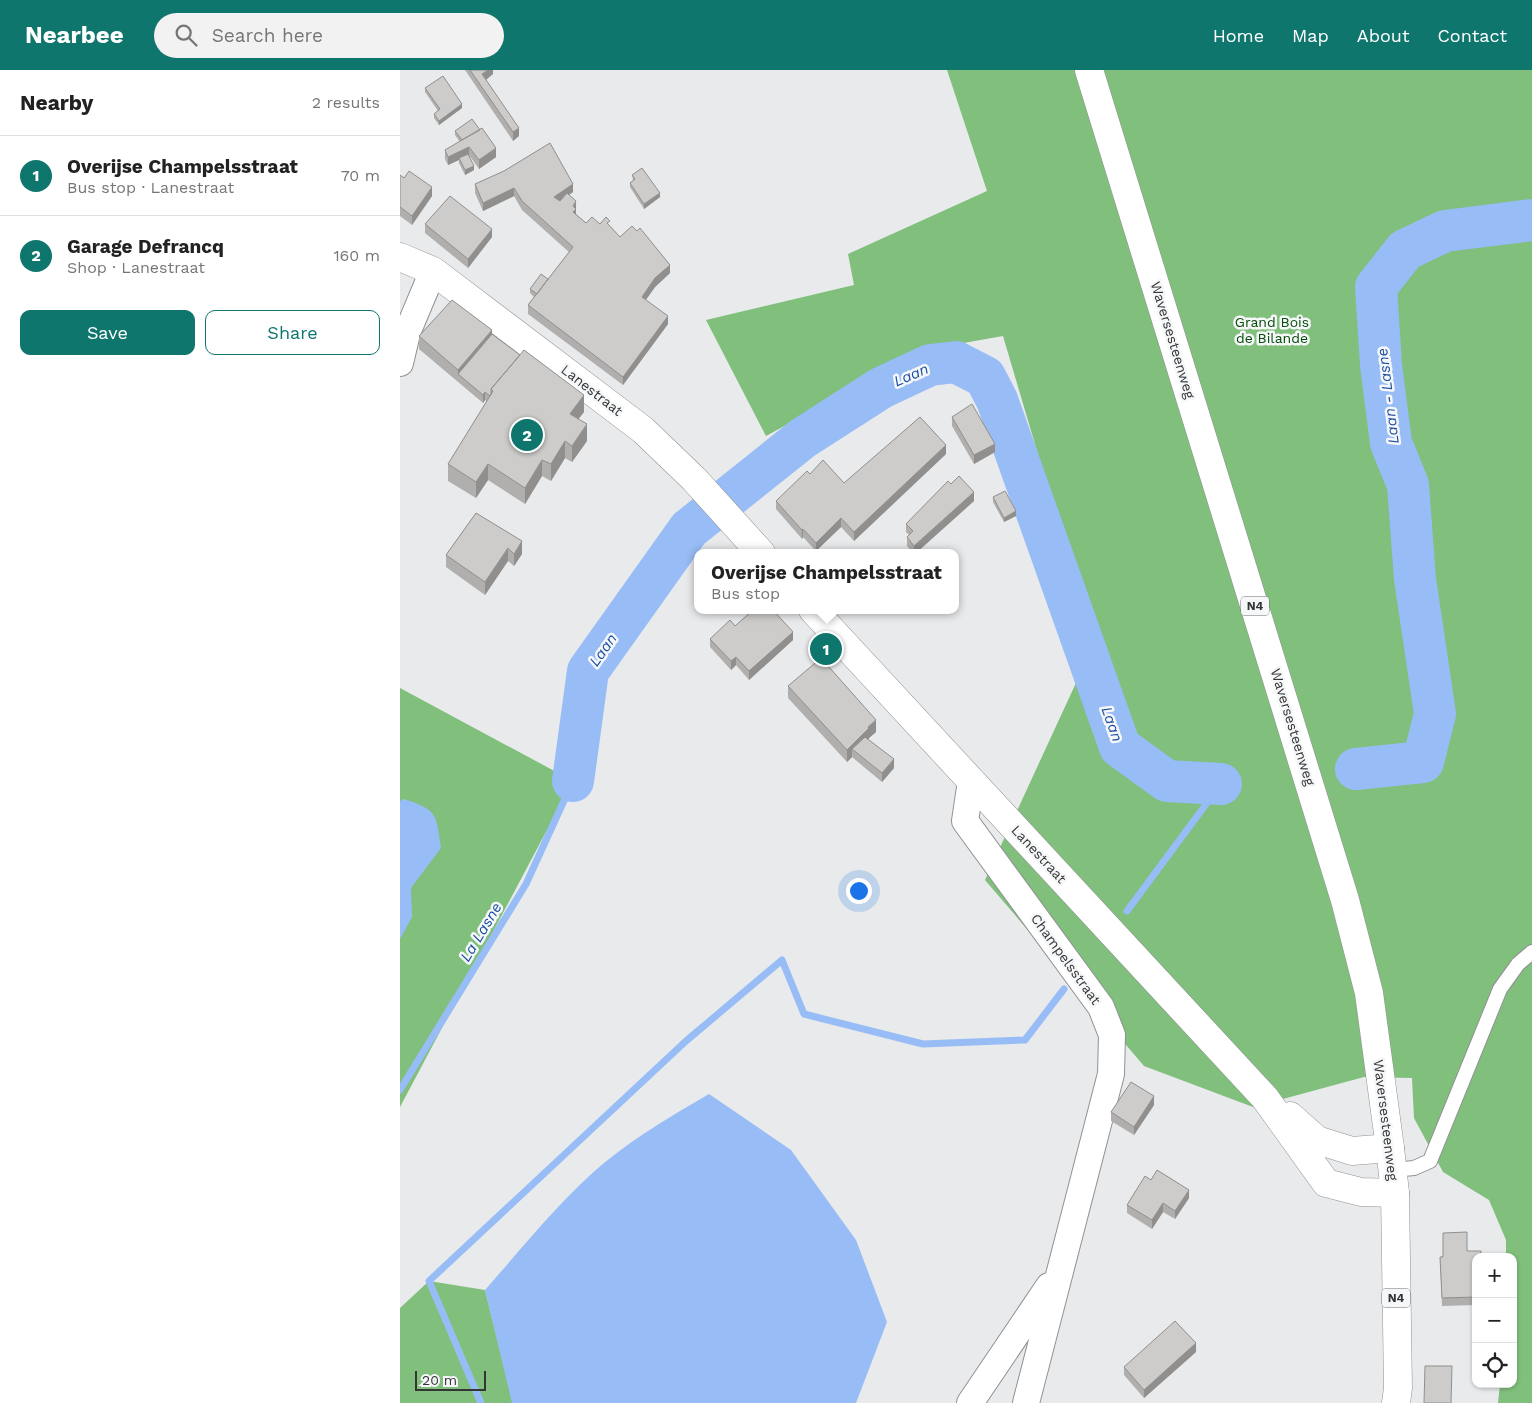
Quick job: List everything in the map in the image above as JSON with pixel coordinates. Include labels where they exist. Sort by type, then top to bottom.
[{"type":"street","name":"Waversesteenweg","points":[[1089,70],[1345,900],[1369,993],[1392,1170],[1398,1388],[1396,1403]]},
{"type":"street","name":"Lanestraat","points":[[400,257],[433,271],[643,430],[694,480],[753,544]]},
{"type":"street","points":[[400,363],[408,333],[433,271]]},
{"type":"street","name":"Lanestraat","points":[[817,614],[1264,1098],[1326,1183],[1361,1192],[1392,1170],[1352,1151],[1318,1140],[1264,1098]]},
{"type":"street","name":"Champelsstraat","points":[[971,781],[965,821],[1101,1007],[1112,1035],[1111,1074],[1026,1403]]},
{"type":"street","name":"Champelsstraat","points":[[970,1403],[1059,1271]]},
{"type":"lane","points":[[1392,1170],[1414,1168],[1430,1161],[1500,989],[1518,964],[1532,952]]},
{"type":"green space","name":"Grand Bois de Bilande","points":[[947,70],[1532,70],[1532,1403],[1498,1403],[1500,1388],[1517,1388],[1517,1253],[1506,1253],[1506,1240],[1489,1200],[1443,1172],[1414,1118],[1412,1078],[1364,1077],[1253,1107],[1144,1066],[985,880],[1094,644],[1003,336],[924,350],[766,436],[706,320],[854,285],[848,254],[987,191]]},
{"type":"green space","points":[[400,688],[573,781],[400,1107]]},
{"type":"green space","points":[[429,1281],[485,1290],[513,1403],[400,1403],[400,1308]]},
{"type":"water","points":[[404,799],[429,810],[433,815],[438,828],[441,848],[411,888],[412,917],[400,939],[400,801]]},
{"type":"water","points":[[709,1094],[791,1150],[856,1240],[887,1322],[856,1403],[512,1403],[485,1290],[557,1208],[604,1163],[642,1135]]},
{"type":"building","points":[[470,70],[488,70],[482,74],[519,128],[513,132]]},
{"type":"building","points":[[443,76],[462,104],[439,121],[434,114],[440,109],[425,88]]},
{"type":"building","points":[[472,119],[480,130],[462,140],[455,131]]},
{"type":"building","points":[[482,128],[496,148],[479,160],[469,147],[448,157],[445,150]]},
{"type":"building","points":[[550,143],[573,184],[554,197],[560,201],[567,193],[576,201],[573,206],[576,209],[573,212],[586,223],[592,217],[600,224],[606,217],[610,221],[607,223],[620,237],[632,226],[637,231],[640,228],[670,265],[655,278],[642,297],[668,316],[623,377],[528,305],[573,247],[522,201],[514,188],[483,203],[475,184],[504,171]]},
{"type":"building","points":[[468,154],[474,166],[465,170],[459,158]]},
{"type":"building","points":[[642,168],[660,193],[644,204],[630,183],[635,179],[632,175]]},
{"type":"building","points":[[409,171],[432,187],[412,216],[400,207],[400,175],[404,178]]},
{"type":"building","points":[[450,196],[492,229],[468,259],[425,224]]},
{"type":"building","points":[[541,274],[548,279],[537,294],[530,289]]},
{"type":"building","points":[[452,300],[492,330],[458,370],[419,336]]},
{"type":"building","points":[[492,334],[520,355],[491,389],[490,396],[485,392],[483,395],[458,374]]},
{"type":"building","points":[[524,350],[584,395],[570,414],[587,424],[572,446],[565,441],[551,464],[542,460],[525,488],[488,464],[476,482],[448,464],[493,391],[491,389]]},
{"type":"building","points":[[972,404],[995,444],[974,455],[952,417]]},
{"type":"building","points":[[920,417],[946,445],[854,532],[841,518],[816,543],[776,501],[807,471],[810,474],[823,460],[844,483]]},
{"type":"building","points":[[959,476],[974,492],[914,546],[907,537],[913,531],[906,524],[948,481],[951,484]]},
{"type":"building","points":[[1005,491],[1016,511],[1004,518],[993,497]]},
{"type":"building","points":[[476,513],[522,541],[514,554],[508,548],[485,582],[446,555]]},
{"type":"building","points":[[748,614],[777,614],[793,632],[749,671],[736,657],[731,661],[710,639],[730,620],[735,626]]},
{"type":"building","points":[[821,658],[876,720],[847,750],[788,686]]},
{"type":"building","points":[[865,737],[894,759],[882,773],[852,749]]},
{"type":"building","points":[[1131,1082],[1154,1096],[1134,1127],[1111,1112]]},
{"type":"building","points":[[1157,1170],[1189,1190],[1175,1211],[1163,1203],[1152,1220],[1127,1205],[1145,1176],[1151,1180]]},
{"type":"building","points":[[1467,1232],[1467,1251],[1481,1251],[1481,1253],[1472,1253],[1472,1297],[1442,1298],[1440,1257],[1443,1257],[1443,1233]]},
{"type":"building","points":[[1175,1321],[1196,1343],[1144,1390],[1124,1367]]},
{"type":"building","points":[[1425,1366],[1452,1366],[1451,1403],[1424,1403]]},
{"type":"waterway","name":"Laan - Lasne","points":[[1356,769],[1423,762],[1435,714],[1415,579],[1408,485],[1391,443],[1381,365],[1376,287],[1405,250],[1445,231],[1532,220]]},
{"type":"waterway","name":"Laan","points":[[573,781],[588,671],[689,529],[803,438],[881,388],[930,365],[956,362],[985,377],[997,400],[1120,747],[1167,781],[1221,784]]},
{"type":"waterway","name":"La Lasne","points":[[400,1090],[526,884],[573,781]]},
{"type":"waterway","points":[[1127,911],[1221,784]]},
{"type":"waterway","points":[[481,1403],[429,1281],[686,1041],[782,960],[804,1014],[923,1044],[1025,1040],[1064,989]]},
{"type":"place","name":"Garage Defrancq","points":[[527,435]]},
{"type":"place","name":"Overijse Champelsstraat","points":[[826,649]]}]
